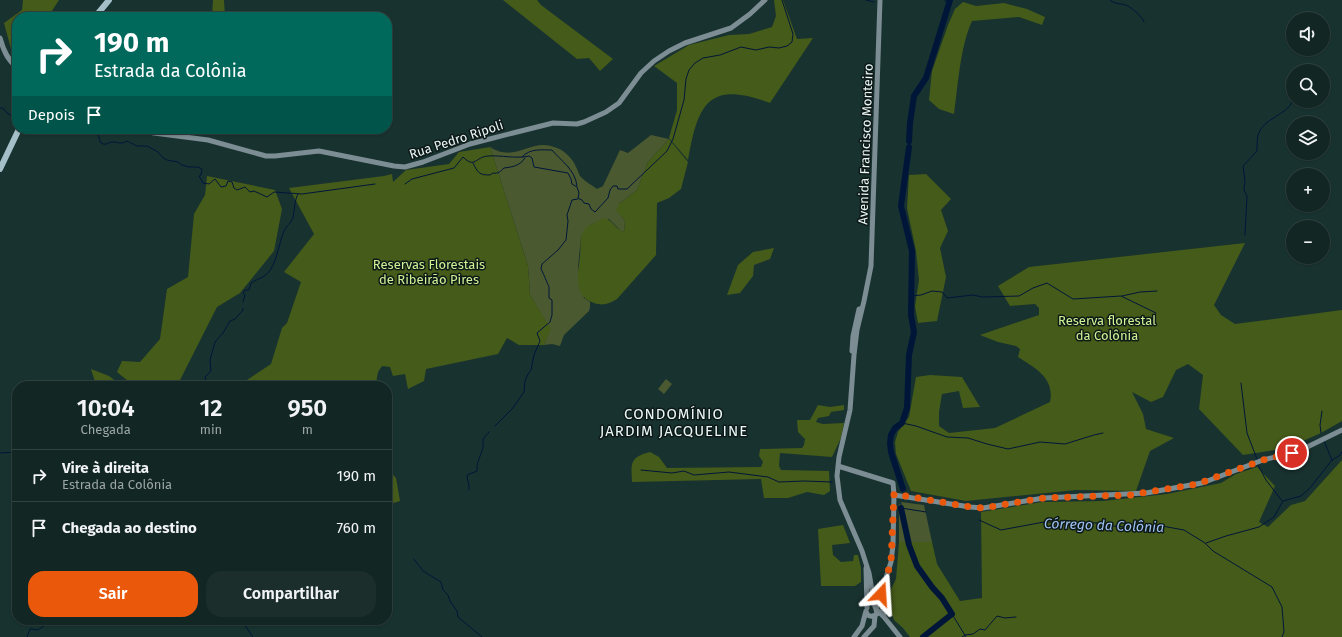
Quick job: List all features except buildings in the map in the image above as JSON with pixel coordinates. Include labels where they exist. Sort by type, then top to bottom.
[{"type":"highway","points":[[99,12],[110,0]]},
{"type":"highway","points":[[0,169],[18,134]]},
{"type":"street","name":"Rua Pedro Ripoli","points":[[168,134],[208,140],[266,156],[318,151],[394,166],[411,166],[456,148],[492,138],[553,123],[577,124],[592,119],[619,103],[641,73],[654,61],[685,43],[731,28],[750,14],[765,0]]},
{"type":"street","name":"Avenida Francisco Monteiro","points":[[876,611],[872,585],[866,563],[841,505],[838,489],[838,466],[850,410],[854,356],[852,350],[854,328],[871,270],[880,0]]},
{"type":"street","points":[[0,38],[6,55],[12,63]]},
{"type":"street","points":[[894,494],[983,508],[1044,498],[1146,493],[1202,483],[1263,460],[1299,451],[1342,430]]},
{"type":"street","points":[[838,466],[893,483],[894,494],[891,562],[876,611],[874,626],[864,637]]},
{"type":"street","points":[[854,637],[862,626],[866,610],[866,563]]},
{"type":"street","points":[[881,594],[884,616]]},
{"type":"street","points":[[866,610],[872,606],[890,624]]},
{"type":"street","points":[[866,610],[868,616],[872,617],[876,611]]},
{"type":"street","points":[[876,611],[884,616],[900,637]]},
{"type":"green space","points":[[23,0],[59,0],[51,12],[19,12],[22,10]]},
{"type":"green space","points":[[213,0],[224,0],[225,12],[212,12]]},
{"type":"green space","points":[[503,0],[537,0],[541,5],[613,59],[600,71],[589,58],[577,59]]},
{"type":"green space","points":[[774,0],[783,0],[797,39],[813,38],[770,103],[732,94],[719,96],[710,102],[702,111],[696,124],[688,160],[669,138],[677,110],[677,83],[654,66],[689,45],[729,35],[749,34],[772,27],[776,16]]},
{"type":"green space","points":[[963,2],[976,6],[1004,3],[1027,9],[1045,17],[1042,25],[1019,17],[972,21],[962,54],[954,114],[939,109],[929,100],[932,71],[955,9]]},
{"type":"green space","points":[[12,17],[12,50],[11,49],[4,23]]},
{"type":"green space","points":[[651,135],[669,139],[648,162],[637,190],[619,204],[621,216],[625,221],[624,232],[621,231],[609,219],[592,224],[581,237],[578,267],[584,298],[590,302],[589,311],[564,335],[560,346],[552,344],[544,345],[550,329],[530,295],[528,266],[490,147],[508,153],[539,145],[548,145],[557,148],[571,158],[579,175],[597,189],[603,186],[620,150],[628,153]]},
{"type":"green space","points":[[669,139],[688,162],[681,189],[669,198],[657,203],[656,255],[617,299],[603,304],[597,304],[587,300],[583,296],[578,284],[578,270],[583,232],[589,226],[604,218],[624,232],[625,221],[616,210],[619,204],[637,190],[648,162]]},
{"type":"green space","name":"Reservas Florestais de Ribeirão Pires","points":[[490,147],[528,266],[530,295],[551,329],[544,345],[519,345],[507,338],[498,354],[426,369],[424,381],[408,389],[405,374],[393,376],[390,367],[382,366],[378,372],[376,381],[246,381],[271,364],[282,328],[287,323],[301,282],[284,272],[314,234],[289,188],[392,174],[393,182],[406,170],[449,164],[459,152]]},
{"type":"green space","points":[[926,174],[951,199],[941,210],[948,231],[940,248],[946,277],[937,321],[918,323],[915,306],[919,280],[916,251],[907,208],[909,175]]},
{"type":"green space","points":[[207,176],[275,190],[282,209],[274,251],[240,293],[217,307],[180,381],[128,381],[117,372],[122,361],[140,362],[160,339],[167,289],[188,277],[194,214],[205,195]]},
{"type":"green space","name":"Reserva florestal da Colônia","points":[[1245,243],[1214,305],[1221,315],[1235,324],[1342,310],[1342,421],[1321,433],[1287,448],[1243,455],[1199,409],[1203,375],[1188,364],[1176,370],[1163,397],[1151,402],[1132,392],[1143,414],[1146,429],[1174,438],[1150,451],[1136,491],[1076,490],[966,501],[911,491],[896,454],[895,442],[898,432],[909,417],[916,377],[930,375],[962,377],[980,407],[963,408],[959,391],[942,394],[939,412],[939,426],[949,433],[995,428],[1050,402],[1050,386],[1047,380],[1031,365],[1018,357],[1020,349],[1016,346],[998,342],[980,335],[1039,315],[1039,308],[1035,304],[1010,306],[998,286],[1029,267]]},
{"type":"green space","points":[[774,248],[770,259],[754,265],[753,276],[740,293],[727,295],[738,265],[753,252]]},
{"type":"green space","points":[[91,369],[109,376],[116,381],[95,381]]},
{"type":"green space","points":[[666,379],[672,384],[664,394],[658,389]]},
{"type":"green space","points":[[818,405],[830,407],[844,405],[844,410],[831,412],[829,416],[818,418],[816,422],[823,424],[844,423],[841,438],[832,457],[780,453],[779,466],[781,470],[829,471],[830,491],[824,495],[807,492],[788,498],[764,498],[761,479],[632,482],[633,462],[639,456],[650,452],[659,457],[667,468],[761,467],[763,462],[759,456],[760,449],[802,448],[805,439],[798,432],[797,420],[810,420]]},
{"type":"green space","points":[[1342,460],[1342,637],[910,637],[894,620],[889,607],[890,591],[896,579],[899,542],[932,542],[937,564],[960,601],[982,598],[981,512],[1042,502],[1103,501],[1167,494],[1221,483],[1236,474],[1257,467],[1275,486],[1259,522],[1268,527],[1291,505],[1305,501]]},
{"type":"green space","points":[[392,474],[396,478],[400,501],[392,503]]},
{"type":"green space","points":[[901,502],[924,505],[932,542],[899,542],[899,505]]},
{"type":"green space","points":[[843,525],[850,543],[832,545],[833,555],[841,562],[853,561],[854,555],[858,555],[861,568],[861,582],[855,586],[821,586],[818,529]]},
{"type":"waterway","points":[[405,184],[412,179],[454,168],[463,157],[470,162],[473,162],[488,156],[529,156],[532,158],[534,167],[568,173],[572,184],[577,187],[579,193],[578,198],[584,203],[589,204],[591,209],[595,212],[608,198],[610,190],[613,186],[617,186],[618,189],[627,189],[667,151],[673,139],[684,100],[686,79],[689,70],[695,63],[703,58],[720,55],[741,47],[756,50],[769,47],[779,48],[787,46],[792,42],[793,34],[782,0]]},
{"type":"waterway","points":[[866,0],[874,2]]},
{"type":"waterway","points":[[945,1],[950,0]]},
{"type":"waterway","points":[[909,141],[914,96],[926,78],[950,0]]},
{"type":"waterway","points":[[1110,0],[1114,3],[1130,7],[1144,22]]},
{"type":"waterway","points":[[0,108],[3,108],[12,116]]},
{"type":"waterway","points":[[1245,235],[1247,196],[1244,190],[1245,181],[1243,166],[1257,151],[1258,135],[1261,129],[1269,121],[1288,108]]},
{"type":"waterway","points":[[97,134],[100,142],[104,144],[111,142],[121,143],[127,141],[137,146],[147,146],[158,152],[167,160],[178,162],[189,167],[198,167],[202,169],[201,175],[199,176],[203,183],[209,184],[215,179],[221,187],[226,186],[228,181],[232,182],[234,188],[237,190],[245,187],[250,192],[254,191],[267,197],[274,192],[302,194],[375,184]]},
{"type":"waterway","points":[[903,489],[891,452],[890,443],[891,435],[895,428],[902,423],[907,408],[909,355],[914,332],[911,315],[912,251],[901,206],[909,147]]},
{"type":"waterway","points":[[522,157],[532,151],[552,150],[571,170],[577,186]]},
{"type":"waterway","points":[[473,163],[479,173],[483,175],[490,175],[499,172],[504,168],[513,167],[525,158]]},
{"type":"waterway","points":[[243,302],[245,295],[243,293],[245,290],[249,290],[251,283],[264,276],[271,268],[277,255],[284,231],[293,218],[295,202],[298,194]]},
{"type":"waterway","points":[[495,426],[512,409],[524,392],[525,381],[531,370],[534,355],[540,341],[537,333],[550,322],[552,315],[552,300],[549,298],[549,287],[541,269],[542,264],[558,250],[566,240],[568,221],[567,215],[572,200],[578,199]]},
{"type":"waterway","points":[[911,296],[921,295],[932,291],[942,292],[947,298],[973,295],[982,297],[1019,296],[1033,288],[1047,283],[1073,299],[1121,296],[1156,313]]},
{"type":"waterway","points":[[1122,296],[1140,292],[1157,291]]},
{"type":"waterway","points":[[206,381],[205,377],[211,371],[210,360],[215,342],[223,333],[230,321],[235,319],[243,308]]},
{"type":"waterway","points":[[1241,383],[1247,433],[1257,459]]},
{"type":"waterway","points":[[1321,433],[1320,425],[1322,411]]},
{"type":"waterway","points":[[902,423],[916,426],[947,437],[968,438],[1008,449],[1040,442],[1065,444],[1103,433]]},
{"type":"waterway","points":[[469,490],[467,475],[477,471],[478,462],[483,448],[483,439],[489,432]]},
{"type":"waterway","points":[[1324,441],[1332,460]]},
{"type":"waterway","points":[[0,453],[12,452]]},
{"type":"waterway","name":"Córrego da Colônia","points":[[1206,543],[1259,527],[1274,517],[1283,501],[1301,496],[1310,488],[1332,460],[1339,456],[1342,452]]},
{"type":"waterway","points":[[1258,465],[1266,480],[1282,501]]},
{"type":"waterway","points":[[641,470],[672,473],[684,471],[694,475],[729,472],[768,477],[779,482],[832,482]]},
{"type":"waterway","name":"Córrego da Colônia","points":[[901,503],[901,508],[926,512]]},
{"type":"waterway","points":[[901,508],[909,545],[917,566],[942,598],[952,614],[923,637]]},
{"type":"waterway","name":"Córrego da Colônia","points":[[979,520],[1001,530],[1044,522],[1098,523],[1112,526],[1144,528],[1162,526],[1184,530],[1205,543],[1213,551],[1272,587],[1282,607],[1284,632],[1282,637]]},
{"type":"waterway","points":[[414,559],[423,571],[441,582],[443,590],[448,595],[457,611],[458,617],[482,637]]},
{"type":"waterway","points":[[952,614],[966,637]]},
{"type":"waterway","points":[[962,637],[973,634],[980,629],[985,630],[997,616],[1005,618],[1016,617]]},
{"type":"waterway","points":[[27,637],[30,629],[38,630],[45,625]]},
{"type":"waterway","points":[[246,625],[246,627],[253,637]]},
{"type":"district","name":"CONDOMÍNIO JARDIM JACQUELINE","points":[[674,422]]},
{"type":"route","points":[[881,594],[891,562],[893,545],[894,494],[977,508],[994,507],[1044,498],[1130,495],[1202,483],[1263,460],[1292,453]]}]
